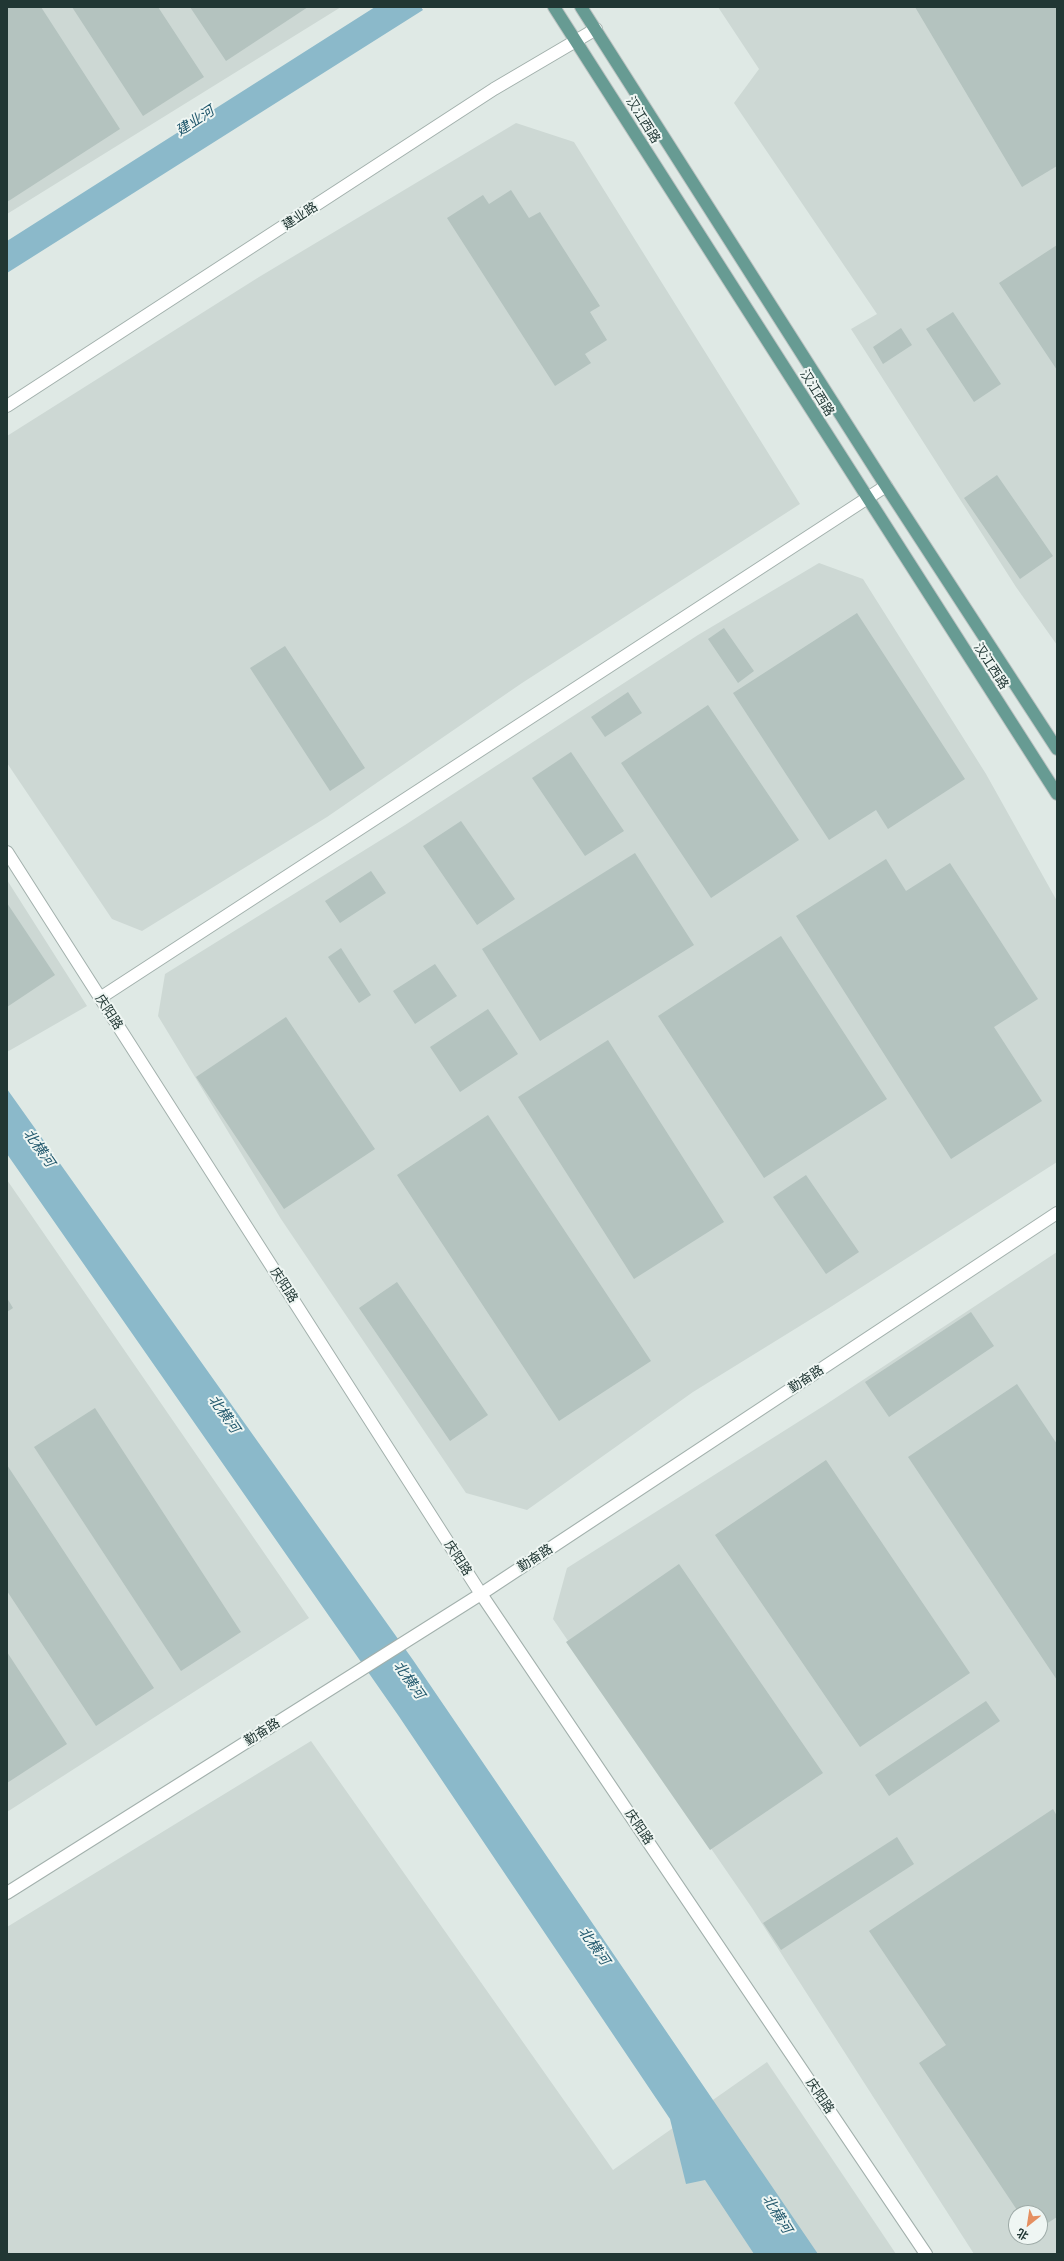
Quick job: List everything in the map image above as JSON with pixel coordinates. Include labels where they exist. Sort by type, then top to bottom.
[{"type":"main road","name":"汉江西路","points":[[554,7],[867,499],[1057,794]]},
{"type":"main road","name":"汉江西路","points":[[581,7],[886,486],[1057,749]]},
{"type":"street","name":"建业路","points":[[7,406],[494,89],[596,29]]},
{"type":"street","points":[[100,998],[886,486]]},
{"type":"street","name":"庆阳路","points":[[7,852],[481,1594],[926,2254]]},
{"type":"street","name":"勤奋路","points":[[7,1893],[481,1594],[1057,1213]]},
{"type":"shaded area","points":[[7,7],[341,7],[7,214]]},
{"type":"shaded area","points":[[718,7],[1057,7],[1057,645],[1016,587],[851,329],[877,314],[734,103],[759,69]]},
{"type":"shaded area","points":[[516,123],[574,142],[800,504],[522,683],[327,817],[142,931],[112,919],[7,763],[7,436],[259,277]]},
{"type":"shaded area","points":[[819,563],[863,579],[986,774],[1057,901],[1057,1162],[829,1308],[693,1392],[527,1510],[466,1493],[281,1219],[158,1016],[165,974],[405,825],[698,635]]},
{"type":"shaded area","points":[[7,880],[87,1006],[7,1052]]},
{"type":"shaded area","points":[[7,1180],[309,1618],[7,1812]]},
{"type":"shaded area","points":[[1057,1252],[1057,2254],[974,2254],[752,1908],[553,1619],[567,1568],[825,1405]]},
{"type":"shaded area","points":[[311,1741],[613,2170],[767,2062],[896,2254],[7,2254],[7,1927]]},
{"type":"water","points":[[375,7],[421,7],[423,10],[7,273],[7,241]]},
{"type":"water","name":"北横河","points":[[7,1089],[413,1660],[818,2254],[754,2254],[705,2180],[686,2184],[670,2119],[398,1715],[7,1154]]},
{"type":"building","points":[[7,7],[41,7],[120,129],[7,202]]},
{"type":"building","points":[[72,7],[158,7],[204,77],[143,116]]},
{"type":"building","points":[[190,7],[308,7],[226,61]]},
{"type":"building","points":[[915,7],[1057,7],[1057,166],[1022,187]]},
{"type":"building","points":[[511,190],[529,218],[540,212],[600,306],[590,312],[607,340],[585,354],[591,363],[555,386],[447,218],[483,195],[489,204]]},
{"type":"building","points":[[1057,245],[1057,370],[999,283]]},
{"type":"building","points":[[953,312],[1001,384],[974,402],[926,329]]},
{"type":"building","points":[[901,328],[912,345],[883,364],[873,347]]},
{"type":"building","points":[[997,475],[1053,556],[1020,579],[964,498]]},
{"type":"building","points":[[857,613],[965,779],[888,829],[876,810],[829,840],[733,693]]},
{"type":"building","points":[[724,628],[754,671],[738,683],[708,639]]},
{"type":"building","points":[[285,646],[365,768],[330,791],[250,668]]},
{"type":"building","points":[[628,692],[642,713],[605,737],[591,717]]},
{"type":"building","points":[[708,705],[799,840],[711,898],[621,763]]},
{"type":"building","points":[[571,752],[624,831],[585,856],[532,778]]},
{"type":"building","points":[[461,821],[515,899],[477,925],[423,846]]},
{"type":"building","points":[[635,853],[694,945],[540,1041],[482,949]]},
{"type":"building","points":[[886,859],[906,891],[950,863],[1038,999],[994,1027],[1042,1101],[951,1159],[796,916]]},
{"type":"building","points":[[371,871],[386,893],[340,923],[325,901]]},
{"type":"building","points":[[7,903],[55,975],[7,1007]]},
{"type":"building","points":[[781,936],[887,1099],[764,1178],[658,1016]]},
{"type":"building","points":[[341,948],[371,995],[359,1003],[328,957]]},
{"type":"building","points":[[435,964],[457,996],[415,1024],[393,991]]},
{"type":"building","points":[[488,1009],[518,1054],[460,1092],[430,1047]]},
{"type":"building","points":[[286,1017],[375,1149],[284,1209],[196,1077]]},
{"type":"building","points":[[608,1040],[724,1222],[634,1279],[518,1097]]},
{"type":"building","points":[[488,1115],[651,1361],[559,1421],[397,1175]]},
{"type":"building","points":[[806,1175],[859,1252],[826,1274],[773,1197]]},
{"type":"building","points":[[397,1282],[488,1415],[450,1441],[359,1308]]},
{"type":"building","points":[[7,1298],[13,1308],[7,1312]]},
{"type":"building","points":[[971,1312],[994,1346],[889,1417],[865,1382]]},
{"type":"building","points":[[1017,1384],[1057,1444],[1057,1680],[908,1457]]},
{"type":"building","points":[[95,1408],[241,1632],[181,1671],[34,1447]]},
{"type":"building","points":[[826,1460],[970,1673],[860,1747],[715,1535]]},
{"type":"building","points":[[7,1465],[154,1688],[96,1726],[7,1591]]},
{"type":"building","points":[[679,1564],[823,1773],[710,1850],[566,1642]]},
{"type":"building","points":[[7,1652],[67,1744],[7,1783]]},
{"type":"building","points":[[986,1701],[1000,1721],[889,1796],[875,1775]]},
{"type":"building","points":[[1053,1809],[1057,1816],[1057,2217],[1048,2223],[1048,2205],[1014,2205],[919,2063],[946,2045],[869,1931]]},
{"type":"building","points":[[897,1837],[914,1864],[781,1950],[763,1923]]},
{"type":"water label","name":"建业河","points":[[195,121]]}]
